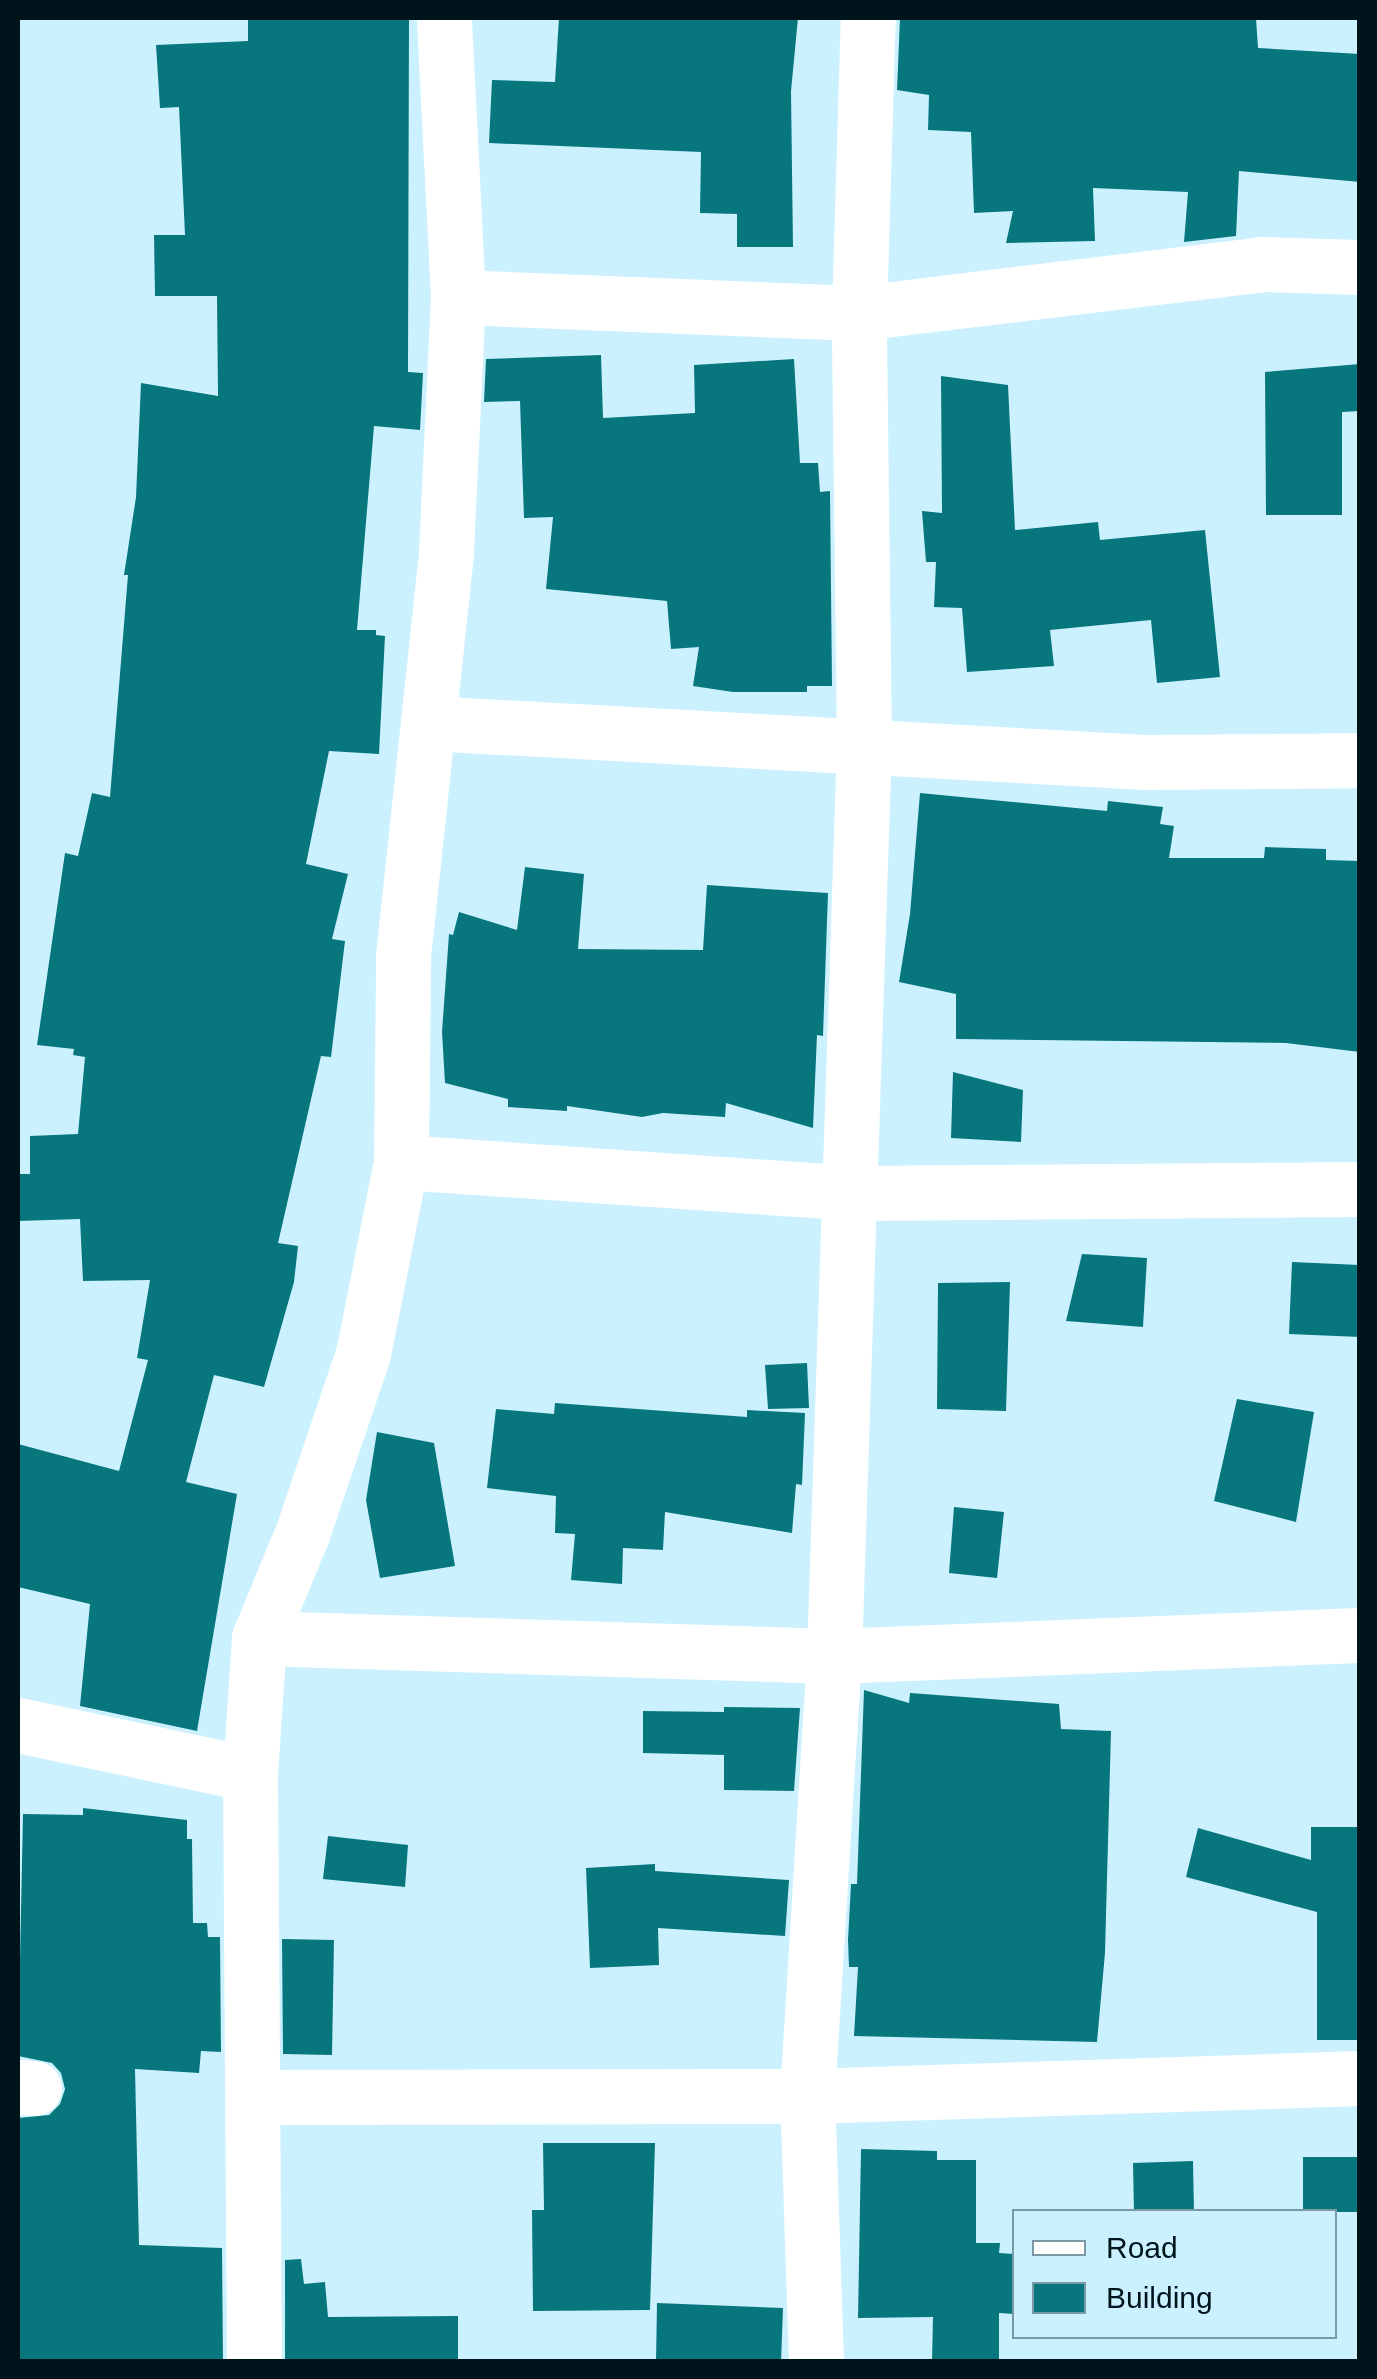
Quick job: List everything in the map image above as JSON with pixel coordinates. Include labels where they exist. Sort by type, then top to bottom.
[{"type":"street","points":[[254,2362],[250,1774],[259,1638],[303,1531],[363,1354],[401,1162],[403,956],[446,551],[458,297],[444,18]]},
{"type":"street","points":[[816,2362],[807,2096],[834,1656],[864,744],[860,313],[868,18]]},
{"type":"street","points":[[458,297],[860,313],[1261,264],[1360,266]]},
{"type":"street","points":[[428,723],[1146,762],[1360,760]]},
{"type":"street","points":[[401,1162],[850,1193],[1360,1189]]},
{"type":"street","points":[[259,1638],[834,1656],[1360,1636]]},
{"type":"street","points":[[18,1725],[250,1774]]},
{"type":"street","points":[[254,2097],[807,2096],[1360,2078]]},
{"type":"building","points":[[248,18],[409,18],[408,372],[423,373],[420,430],[374,426],[357,630],[376,630],[376,635],[385,636],[379,754],[329,751],[306,864],[348,874],[332,939],[345,941],[331,1057],[321,1056],[278,1243],[298,1246],[294,1282],[264,1387],[214,1375],[186,1482],[237,1494],[197,1731],[80,1706],[90,1604],[18,1587],[18,1444],[119,1471],[148,1360],[137,1358],[150,1280],[83,1281],[80,1219],[18,1221],[18,1174],[30,1174],[30,1136],[78,1134],[85,1057],[73,1055],[74,1049],[37,1045],[65,853],[78,856],[92,793],[110,797],[128,575],[124,575],[136,497],[141,383],[218,396],[217,296],[155,296],[154,235],[185,235],[179,107],[160,108],[156,45],[248,41]]},
{"type":"building","points":[[559,18],[798,18],[791,91],[793,247],[737,247],[737,214],[700,213],[701,152],[489,143],[492,80],[555,82]]},
{"type":"building","points":[[900,18],[1256,18],[1258,48],[1360,54],[1360,182],[1239,171],[1236,236],[1184,242],[1188,192],[1093,188],[1095,241],[1006,243],[1013,211],[974,213],[971,132],[928,130],[929,95],[897,90]]},
{"type":"building","points":[[601,355],[603,418],[695,413],[694,365],[794,359],[800,463],[818,463],[820,492],[830,491],[832,686],[807,686],[807,692],[733,692],[693,686],[699,647],[671,649],[667,601],[546,589],[553,517],[524,518],[520,401],[484,402],[486,359]]},
{"type":"building","points":[[1360,364],[1360,411],[1342,412],[1342,515],[1266,515],[1265,372]]},
{"type":"building","points":[[941,376],[1008,385],[1015,530],[1098,522],[1100,540],[1205,530],[1220,677],[1157,683],[1151,620],[1050,630],[1054,666],[967,672],[962,608],[934,607],[936,562],[926,562],[922,511],[942,513]]},
{"type":"building","points":[[920,793],[1107,811],[1108,801],[1163,807],[1160,824],[1174,826],[1169,858],[1264,858],[1265,847],[1326,849],[1326,860],[1360,861],[1360,1052],[1286,1043],[956,1039],[956,994],[899,982],[910,914]]},
{"type":"building","points":[[525,867],[584,874],[578,949],[703,950],[707,885],[828,893],[823,1036],[817,1035],[813,1128],[726,1103],[725,1117],[663,1113],[642,1117],[567,1106],[567,1111],[508,1107],[508,1099],[445,1083],[442,1032],[449,934],[453,935],[459,912],[517,930]]},
{"type":"building","points":[[953,1072],[1023,1090],[1021,1142],[951,1138]]},
{"type":"building","points":[[1082,1254],[1147,1258],[1143,1327],[1066,1321]]},
{"type":"building","points":[[1292,1262],[1360,1265],[1360,1337],[1289,1334]]},
{"type":"building","points":[[1010,1282],[1006,1411],[937,1409],[938,1283]]},
{"type":"building","points":[[807,1363],[809,1408],[768,1409],[765,1365]]},
{"type":"building","points":[[1237,1399],[1314,1412],[1296,1522],[1214,1501]]},
{"type":"building","points":[[555,1403],[747,1417],[747,1410],[805,1413],[802,1485],[796,1484],[792,1533],[665,1512],[663,1550],[623,1548],[622,1584],[571,1580],[575,1534],[555,1533],[556,1496],[487,1488],[496,1409],[554,1414]]},
{"type":"building","points":[[377,1432],[434,1443],[455,1566],[380,1578],[366,1500]]},
{"type":"building","points":[[954,1507],[1004,1512],[997,1578],[949,1573]]},
{"type":"building","points":[[864,1690],[909,1703],[910,1693],[1059,1704],[1061,1729],[1111,1731],[1105,1953],[1097,2042],[854,2036],[858,1967],[849,1967],[848,1940],[851,1884],[857,1884]]},
{"type":"building","points":[[724,1707],[800,1708],[794,1791],[724,1790],[724,1755],[643,1753],[643,1711],[724,1712]]},
{"type":"building","points":[[83,1808],[187,1820],[187,1839],[192,1839],[193,1923],[207,1923],[208,1937],[220,1937],[221,2052],[201,2051],[199,2073],[135,2069],[139,2245],[222,2248],[223,2362],[18,2362],[18,2118],[49,2115],[60,2104],[65,2089],[61,2073],[52,2063],[18,2056],[23,1814],[83,1815]]},
{"type":"building","points":[[1311,1827],[1360,1827],[1360,2040],[1317,2040],[1317,1912],[1186,1877],[1198,1828],[1311,1860]]},
{"type":"building","points":[[328,1836],[408,1845],[405,1887],[323,1879]]},
{"type":"building","points":[[655,1864],[655,1871],[789,1880],[785,1936],[658,1928],[659,1965],[590,1968],[586,1868]]},
{"type":"building","points":[[282,1939],[334,1940],[332,2055],[283,2054]]},
{"type":"building","points":[[543,2143],[655,2143],[650,2310],[533,2311],[532,2210],[544,2210]]},
{"type":"building","points":[[861,2149],[937,2151],[937,2160],[976,2160],[976,2243],[1000,2243],[999,2253],[1012,2254],[1012,2314],[999,2313],[999,2362],[932,2362],[933,2317],[858,2318]]},
{"type":"building","points":[[1303,2157],[1360,2157],[1360,2212],[1303,2209]]},
{"type":"building","points":[[1193,2161],[1194,2209],[1134,2209],[1133,2163]]},
{"type":"building","points":[[301,2259],[304,2284],[325,2282],[328,2317],[458,2316],[458,2362],[285,2362],[285,2260]]},
{"type":"building","points":[[657,2303],[783,2308],[781,2362],[656,2362]]}]
